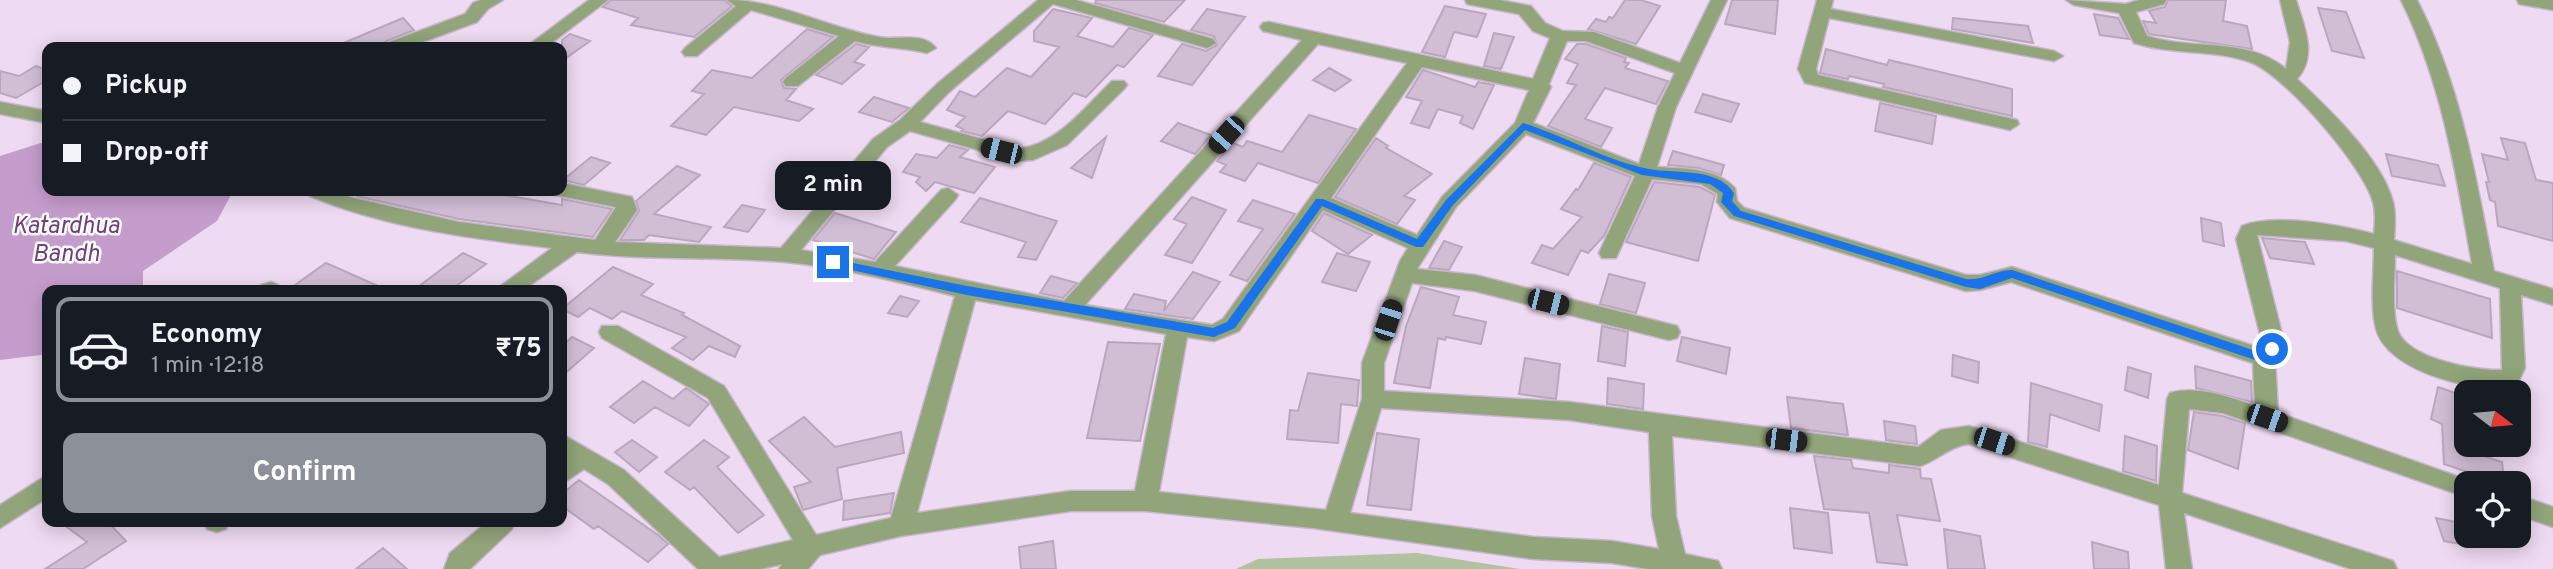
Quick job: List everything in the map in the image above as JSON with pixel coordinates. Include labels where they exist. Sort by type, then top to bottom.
[{"type":"street","points":[[542,42],[600,0]]},
{"type":"street","points":[[1473,0],[1529,5],[1539,27],[1560,36],[1588,36],[1686,71]]},
{"type":"street","points":[[1609,253],[1646,172],[1667,107],[1719,0]]},
{"type":"street","points":[[2074,0],[2126,9],[2158,0]]},
{"type":"street","points":[[2288,0],[2301,55],[2300,65],[2288,78]]},
{"type":"street","points":[[2409,0],[2427,36],[2458,142],[2485,276]]},
{"type":"street","points":[[2525,0],[2553,5]]},
{"type":"street","points":[[786,255],[880,143],[907,124],[943,89],[1048,1],[1207,43]]},
{"type":"street","points":[[406,42],[471,18],[479,12],[482,2]]},
{"type":"street","points":[[691,52],[741,2],[880,43],[910,43],[926,48]]},
{"type":"street","points":[[2010,124],[1811,79],[1807,69],[1824,6],[2054,56]]},
{"type":"street","points":[[2126,9],[2140,39],[2157,45],[2242,54],[2261,60],[2288,78],[2369,172],[2383,201],[2386,327],[2390,339],[2408,356],[2483,379],[2500,381],[2509,378],[2514,369],[2510,285]]},
{"type":"street","points":[[1269,27],[1542,87]]},
{"type":"street","points":[[792,82],[852,35]]},
{"type":"street","points":[[1335,521],[1373,399],[1373,363],[1419,244],[1449,202],[1523,126],[1542,87],[1560,36]]},
{"type":"street","points":[[1069,309],[1314,38]]},
{"type":"street","points":[[356,197],[459,229],[600,247],[786,255],[880,270],[1069,309],[1214,333],[1231,325],[1418,60]]},
{"type":"street","points":[[907,124],[1018,155],[1034,155],[1051,148],[1118,85]]},
{"type":"street","points":[[0,108],[38,115]]},
{"type":"street","points":[[1523,126],[1646,172],[1712,180],[1723,185],[1728,193],[1727,202],[1737,214],[1966,283],[1980,285],[2003,274],[2012,274],[2264,358]]},
{"type":"street","points":[[567,191],[625,202],[627,210],[623,219],[600,247]]},
{"type":"street","points":[[880,270],[948,195]]},
{"type":"street","points":[[1320,201],[1419,244]]},
{"type":"street","points":[[2267,418],[2264,358],[2272,349],[2272,338],[2246,239],[2249,231],[2259,228],[2318,230],[2385,244],[2553,297]]},
{"type":"street","points":[[516,285],[573,244]]},
{"type":"street","points":[[1405,275],[1475,283],[1669,332]]},
{"type":"street","points":[[901,526],[967,290]]},
{"type":"street","points":[[1145,501],[1178,327]]},
{"type":"street","points":[[610,332],[716,392],[811,548]]},
{"type":"street","points":[[1373,399],[1569,411],[1920,457],[1935,450],[1949,437],[1969,435],[2170,497],[2384,569]]},
{"type":"street","points":[[2179,569],[2170,497],[2178,399],[2224,404],[2454,483]]},
{"type":"street","points":[[1660,425],[1664,516],[1674,563]]},
{"type":"street","points":[[567,446],[616,477],[715,569],[901,526],[1071,501],[1145,501],[1335,521],[1533,548],[1612,552],[1709,569]]},
{"type":"street","points":[[567,470],[584,456]]},
{"type":"street","points":[[0,518],[42,489]]},
{"type":"street","points":[[2531,509],[2553,517]]},
{"type":"street","points":[[457,569],[459,561],[497,527]]},
{"type":"street","points":[[792,569],[811,548]]},
{"type":"green space","points":[[1417,553],[1520,569],[1236,569],[1258,559]]},
{"type":"water","name":"Katardhua Bandh","points":[[42,143],[42,196],[230,196],[217,221],[143,271],[143,285],[42,285],[42,354],[0,360],[0,156]]},
{"type":"building","points":[[611,0],[724,0],[732,6],[694,37],[631,25],[638,18],[603,7]]},
{"type":"building","points":[[1096,0],[1185,0],[1164,22],[1095,3]]},
{"type":"building","points":[[1625,0],[1641,0],[1660,6],[1636,44],[1588,29],[1596,19],[1606,22],[1609,17],[1613,18]]},
{"type":"building","points":[[1732,0],[1778,0],[1775,34],[1725,24]]},
{"type":"building","points":[[2168,0],[2226,0],[2223,21],[2247,26],[2252,49],[2149,34],[2143,21],[2156,23],[2149,11],[2165,7]]},
{"type":"building","points":[[1445,6],[1486,14],[1477,37],[1454,32],[1445,57],[1422,52]]},
{"type":"building","points":[[2318,8],[2346,12],[2364,58],[2332,51]]},
{"type":"building","points":[[1053,9],[1092,18],[1077,36],[1113,47],[1129,28],[1153,35],[1124,67],[1117,65],[1086,97],[1074,93],[1045,124],[1008,111],[982,136],[961,131],[963,129],[956,126],[965,117],[947,110],[960,91],[975,97],[1007,68],[1031,77],[1059,47],[1034,41],[1034,31]]},
{"type":"building","points":[[1207,9],[1245,17],[1192,85],[1158,76],[1182,44],[1206,51],[1217,45],[1214,36],[1191,30]]},
{"type":"building","points":[[2094,14],[2118,18],[2129,39],[2100,35]]},
{"type":"building","points":[[403,18],[414,30],[385,42],[346,42]]},
{"type":"building","points":[[1953,18],[2028,26],[2033,43],[1952,29]]},
{"type":"building","points":[[807,29],[833,37],[781,80],[784,88],[796,89],[786,100],[813,109],[799,121],[734,107],[706,135],[671,126],[704,94],[692,91],[712,70],[752,78]]},
{"type":"building","points":[[1494,33],[1514,37],[1501,69],[1484,66]]},
{"type":"building","points":[[570,34],[590,41],[567,57],[567,42],[562,40]]},
{"type":"building","points":[[856,44],[869,47],[854,62],[864,65],[842,84],[816,75]]},
{"type":"building","points":[[1577,44],[1586,44],[1626,58],[1624,62],[1629,63],[1625,68],[1668,81],[1656,104],[1605,88],[1585,119],[1612,128],[1601,147],[1548,126],[1576,85],[1567,83],[1578,64],[1565,59]]},
{"type":"building","points":[[1826,49],[1887,65],[1889,60],[2012,89],[2012,116],[1883,87],[1884,84],[1849,76],[1848,79],[1820,73]]},
{"type":"building","points":[[36,66],[42,68],[42,83],[16,98],[0,93],[0,71],[19,76]]},
{"type":"building","points":[[1329,68],[1351,80],[1335,91],[1313,80]]},
{"type":"building","points":[[1423,70],[1475,87],[1478,82],[1494,85],[1473,129],[1460,123],[1463,116],[1438,109],[1429,128],[1411,123],[1422,101],[1406,97]]},
{"type":"building","points":[[1703,94],[1739,104],[1731,122],[1695,112]]},
{"type":"building","points":[[874,97],[909,108],[892,122],[859,112]]},
{"type":"building","points":[[1880,103],[1936,116],[1932,144],[1875,131]]},
{"type":"building","points":[[1309,115],[1356,129],[1318,183],[1258,163],[1245,181],[1220,172],[1226,165],[1217,161],[1233,143],[1243,147],[1247,141],[1282,152]]},
{"type":"building","points":[[1178,123],[1211,135],[1195,154],[1161,141]]},
{"type":"building","points":[[1106,137],[1092,178],[1071,168]]},
{"type":"building","points":[[1376,138],[1388,146],[1386,148],[1432,174],[1404,196],[1415,200],[1397,224],[1335,197]]},
{"type":"building","points":[[2501,138],[2525,143],[2536,180],[2553,183],[2553,241],[2498,226],[2495,202],[2490,200],[2482,154],[2508,160]]},
{"type":"building","points":[[949,145],[968,150],[960,157],[995,167],[974,193],[935,182],[926,191],[916,182],[920,177],[903,172],[916,154],[937,158]]},
{"type":"building","points":[[1673,151],[1724,165],[1721,175],[1699,168],[1668,165]]},
{"type":"building","points":[[2386,154],[2438,165],[2445,186],[2392,176]]},
{"type":"building","points":[[591,157],[610,163],[584,185],[567,181],[567,177]]},
{"type":"building","points":[[1594,163],[1631,177],[1604,236],[1588,253],[1581,250],[1568,275],[1532,263],[1542,245],[1553,249],[1582,217],[1561,209],[1576,189],[1578,190]]},
{"type":"building","points":[[677,166],[700,175],[654,214],[711,227],[699,242],[649,235],[644,240],[620,240],[639,211],[636,201]]},
{"type":"building","points":[[1654,182],[1700,187],[1715,195],[1698,261],[1626,242]]},
{"type":"building","points":[[357,196],[510,196],[562,205],[562,199],[612,209],[593,237],[459,219]]},
{"type":"building","points":[[1192,197],[1226,210],[1192,263],[1165,255],[1187,224],[1174,219]]},
{"type":"building","points":[[980,198],[1057,221],[1036,260],[1018,257],[1026,242],[961,222]]},
{"type":"building","points":[[1253,200],[1295,214],[1247,281],[1230,275],[1263,229],[1238,221]]},
{"type":"building","points":[[742,205],[765,210],[748,232],[724,227]]},
{"type":"building","points":[[835,213],[896,232],[874,259],[813,240]]},
{"type":"building","points":[[1324,213],[1372,235],[1348,254],[1312,231]]},
{"type":"building","points":[[2201,218],[2221,223],[2224,246],[2203,241]]},
{"type":"building","points":[[2262,238],[2305,242],[2314,264],[2270,258]]},
{"type":"building","points":[[1444,241],[1462,247],[1449,270],[1429,268]]},
{"type":"building","points":[[463,253],[486,264],[458,285],[421,285]]},
{"type":"building","points":[[1337,253],[1370,262],[1356,291],[1322,282]]},
{"type":"building","points":[[326,263],[376,285],[295,285]]},
{"type":"building","points":[[613,267],[653,284],[641,295],[684,313],[682,315],[740,346],[735,357],[709,346],[693,360],[672,348],[686,337],[622,311],[612,319],[590,308],[578,317],[567,312],[567,305]]},
{"type":"building","points":[[2397,271],[2490,299],[2492,338],[2397,308]]},
{"type":"building","points":[[1193,272],[1220,282],[1193,319],[1125,309],[1134,294],[1166,301],[1164,311]]},
{"type":"building","points":[[1609,274],[1645,283],[1636,313],[1600,304]]},
{"type":"building","points":[[1051,276],[1077,283],[1063,298],[1040,293]]},
{"type":"building","points":[[1421,287],[1459,297],[1453,315],[1486,322],[1481,344],[1438,338],[1430,388],[1394,383],[1406,326]]},
{"type":"building","points":[[900,296],[919,301],[907,317],[888,313]]},
{"type":"building","points":[[1602,326],[1628,332],[1625,366],[1598,361]]},
{"type":"building","points":[[572,337],[594,348],[567,372],[567,342]]},
{"type":"building","points":[[1682,337],[1730,348],[1726,374],[1677,361]]},
{"type":"building","points":[[1108,342],[1160,344],[1140,441],[1087,438]]},
{"type":"building","points":[[1953,355],[1979,362],[1978,383],[1952,376]]},
{"type":"building","points":[[1525,358],[1560,364],[1556,399],[1519,394]]},
{"type":"building","points":[[2195,366],[2251,381],[2252,402],[2196,388]]},
{"type":"building","points":[[2128,367],[2151,374],[2148,398],[2125,390]]},
{"type":"building","points":[[1308,373],[1359,380],[1357,406],[1341,404],[1338,443],[1287,439],[1290,410],[1298,411]]},
{"type":"building","points":[[1608,378],[1644,384],[1643,409],[1607,404]]},
{"type":"building","points":[[643,381],[673,399],[686,388],[709,404],[689,426],[655,407],[634,423],[610,407]]},
{"type":"building","points":[[2031,383],[2102,405],[2099,431],[2050,414],[2047,447],[2028,442]]},
{"type":"building","points":[[2438,387],[2454,393],[2454,457],[2487,457],[2502,462],[2503,471],[2464,471],[2444,464],[2442,424],[2431,419]]},
{"type":"building","points":[[1787,397],[1843,404],[1848,435],[1791,428]]},
{"type":"building","points":[[2194,412],[2245,423],[2238,469],[2188,450]]},
{"type":"building","points":[[804,417],[835,447],[901,432],[904,453],[837,468],[842,499],[803,510],[794,487],[811,482],[769,441]]},
{"type":"building","points":[[1884,421],[1915,426],[1917,444],[1886,440]]},
{"type":"building","points":[[1377,433],[1419,439],[1411,510],[1367,505]]},
{"type":"building","points":[[2125,436],[2157,446],[2156,481],[2123,471]]},
{"type":"building","points":[[632,440],[657,457],[639,472],[615,452]]},
{"type":"building","points":[[704,440],[729,457],[717,467],[764,515],[738,533],[694,487],[690,490],[665,472]]},
{"type":"building","points":[[1814,456],[1851,460],[1853,468],[1889,473],[1889,465],[1920,469],[1921,478],[1931,479],[1940,521],[1897,515],[1907,565],[1877,562],[1869,513],[1824,509]]},
{"type":"building","points":[[579,480],[668,544],[648,562],[598,526],[594,529],[567,510],[567,490]]},
{"type":"building","points":[[894,493],[890,513],[843,520],[844,501]]},
{"type":"building","points":[[1790,508],[1828,513],[1832,553],[1794,548]]},
{"type":"building","points":[[2436,518],[2454,522],[2454,543],[2444,541]]},
{"type":"building","points":[[67,527],[113,527],[126,541],[83,569],[45,569],[87,542]]},
{"type":"building","points":[[1944,529],[1980,536],[1985,569],[1948,569]]},
{"type":"building","points":[[1053,541],[1056,569],[1021,569],[1019,547]]},
{"type":"building","points":[[2092,542],[2128,552],[2129,569],[2094,569]]},
{"type":"building","points":[[383,548],[407,569],[356,569]]},
{"type":"route","points":[[833,262],[1103,316],[1214,333],[1231,325],[1320,201],[1419,244],[1449,202],[1523,126],[1646,172],[1712,180],[1723,185],[1728,193],[1727,202],[1737,214],[1966,283],[1980,285],[2003,274],[2012,274],[2264,358],[2272,349]]}]
